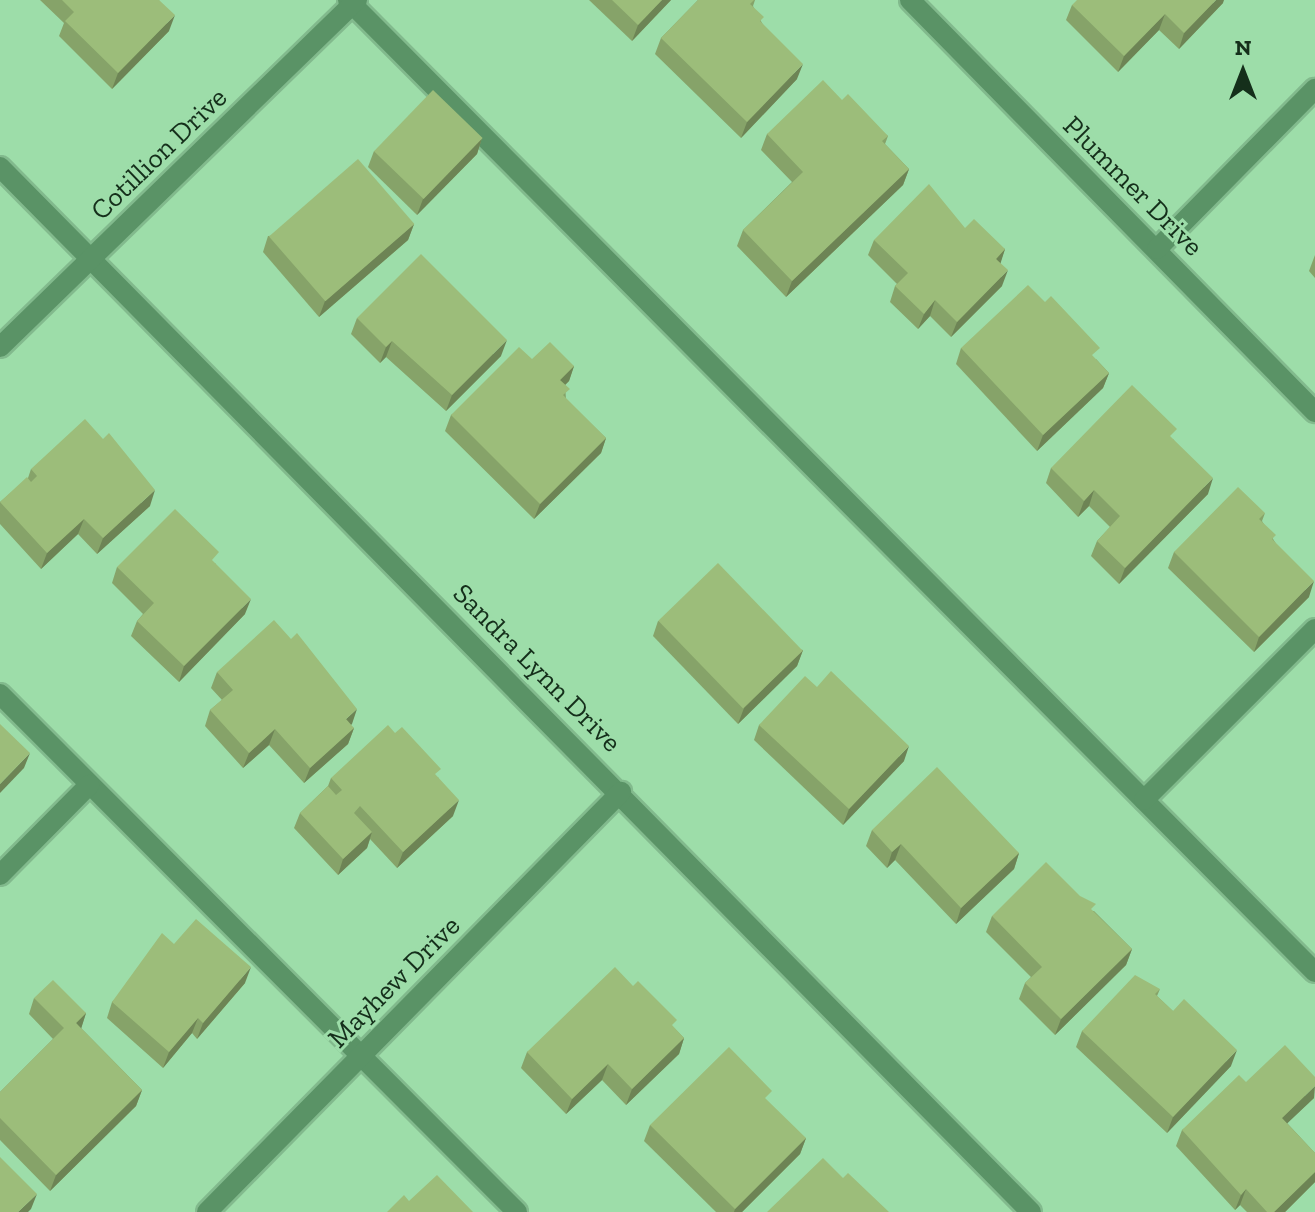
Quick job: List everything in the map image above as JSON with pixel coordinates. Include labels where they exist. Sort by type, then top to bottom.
[{"type":"street","name":"Plummer Drive","points":[[910,0],[1315,412]]},
{"type":"street","points":[[352,2],[1315,972]]},
{"type":"street","name":"Cotillion Drive","points":[[0,347],[352,2]]},
{"type":"street","points":[[1157,249],[1315,89]]},
{"type":"street","name":"Sandra Lynn Drive","points":[[0,167],[621,792],[1031,1212]]},
{"type":"street","points":[[1144,800],[1315,629]]},
{"type":"street","points":[[0,694],[517,1212]]},
{"type":"street","points":[[0,875],[89,785]]},
{"type":"street","name":"Mayhew Drive","points":[[207,1212],[621,792]]},
{"type":"building","points":[[62,0],[159,0],[175,15],[118,73],[65,21],[74,12]]},
{"type":"building","points":[[612,0],[662,0],[638,25]]},
{"type":"building","points":[[698,0],[754,0],[750,4],[764,17],[760,21],[803,64],[747,122],[661,38]]},
{"type":"building","points":[[1077,0],[1216,0],[1184,33],[1165,14],[1124,56],[1072,5]]},
{"type":"building","points":[[823,80],[842,100],[848,94],[888,136],[882,141],[909,169],[792,281],[743,230],[803,172],[767,134]]},
{"type":"building","points":[[433,90],[483,138],[424,199],[374,151]]},
{"type":"building","points":[[358,159],[414,224],[325,301],[269,236]]},
{"type":"building","points":[[929,184],[965,228],[974,219],[1005,249],[996,259],[1008,270],[957,322],[935,300],[924,314],[895,286],[908,273],[874,240]]},
{"type":"building","points":[[421,254],[507,340],[452,395],[392,341],[386,347],[357,318]]},
{"type":"building","points":[[1028,285],[1045,302],[1051,296],[1100,348],[1092,355],[1109,373],[1043,435],[961,348]]},
{"type":"building","points":[[550,342],[574,366],[560,380],[570,389],[563,395],[606,438],[540,504],[451,415],[519,347],[532,359]]},
{"type":"building","points":[[1132,385],[1177,429],[1170,436],[1213,478],[1125,568],[1097,541],[1120,516],[1094,490],[1084,501],[1051,468]]},
{"type":"building","points":[[85,419],[103,439],[109,433],[155,490],[103,538],[84,519],[47,553],[0,502],[27,477],[31,482],[37,476],[31,469]]},
{"type":"building","points":[[1238,487],[1265,513],[1259,519],[1276,535],[1272,539],[1314,581],[1259,637],[1174,552]]},
{"type":"building","points":[[175,509],[219,552],[212,560],[251,599],[184,666],[137,621],[154,603],[117,567]]},
{"type":"building","points":[[718,563],[803,651],[743,708],[658,621]]},
{"type":"building","points":[[274,620],[291,639],[297,633],[357,709],[346,719],[354,728],[310,768],[275,729],[249,753],[210,710],[233,690],[217,672]]},
{"type":"building","points":[[831,671],[909,746],[849,809],[759,725],[805,676],[817,687]]},
{"type":"building","points":[[0,724],[30,753],[0,784]]},
{"type":"building","points":[[388,725],[395,733],[402,727],[441,769],[435,774],[459,800],[403,852],[360,806],[354,813],[372,832],[343,859],[300,813],[328,786],[336,795],[342,790],[331,778]]},
{"type":"building","points":[[937,767],[1019,853],[961,908],[901,844],[892,852],[872,830]]},
{"type":"building","points":[[1046,862],[1080,896],[1096,904],[1091,909],[1132,949],[1061,1019],[1025,983],[1042,967],[992,916]]},
{"type":"building","points":[[196,919],[251,967],[203,1023],[198,1018],[169,1052],[112,1002],[162,933],[174,944]]},
{"type":"building","points":[[615,967],[633,986],[638,981],[677,1020],[672,1025],[684,1038],[632,1089],[608,1064],[572,1099],[527,1052]]},
{"type":"building","points":[[1135,975],[1160,989],[1155,994],[1173,1011],[1184,999],[1237,1050],[1173,1117],[1082,1031]]},
{"type":"building","points":[[53,980],[86,1013],[76,1023],[142,1090],[56,1175],[0,1118],[0,1092],[64,1028],[34,998]]},
{"type":"building","points":[[1285,1045],[1315,1077],[1315,1086],[1282,1118],[1315,1153],[1315,1172],[1274,1212],[1267,1212],[1246,1189],[1241,1195],[1182,1130],[1239,1075],[1246,1082]]},
{"type":"building","points":[[729,1047],[772,1091],[765,1098],[806,1138],[735,1209],[650,1125]]},
{"type":"building","points":[[0,1157],[37,1194],[18,1212],[0,1212]]},
{"type":"building","points":[[823,1158],[843,1178],[848,1173],[889,1212],[767,1212]]},
{"type":"building","points":[[437,1175],[473,1212],[387,1212],[404,1195],[409,1201]]}]
